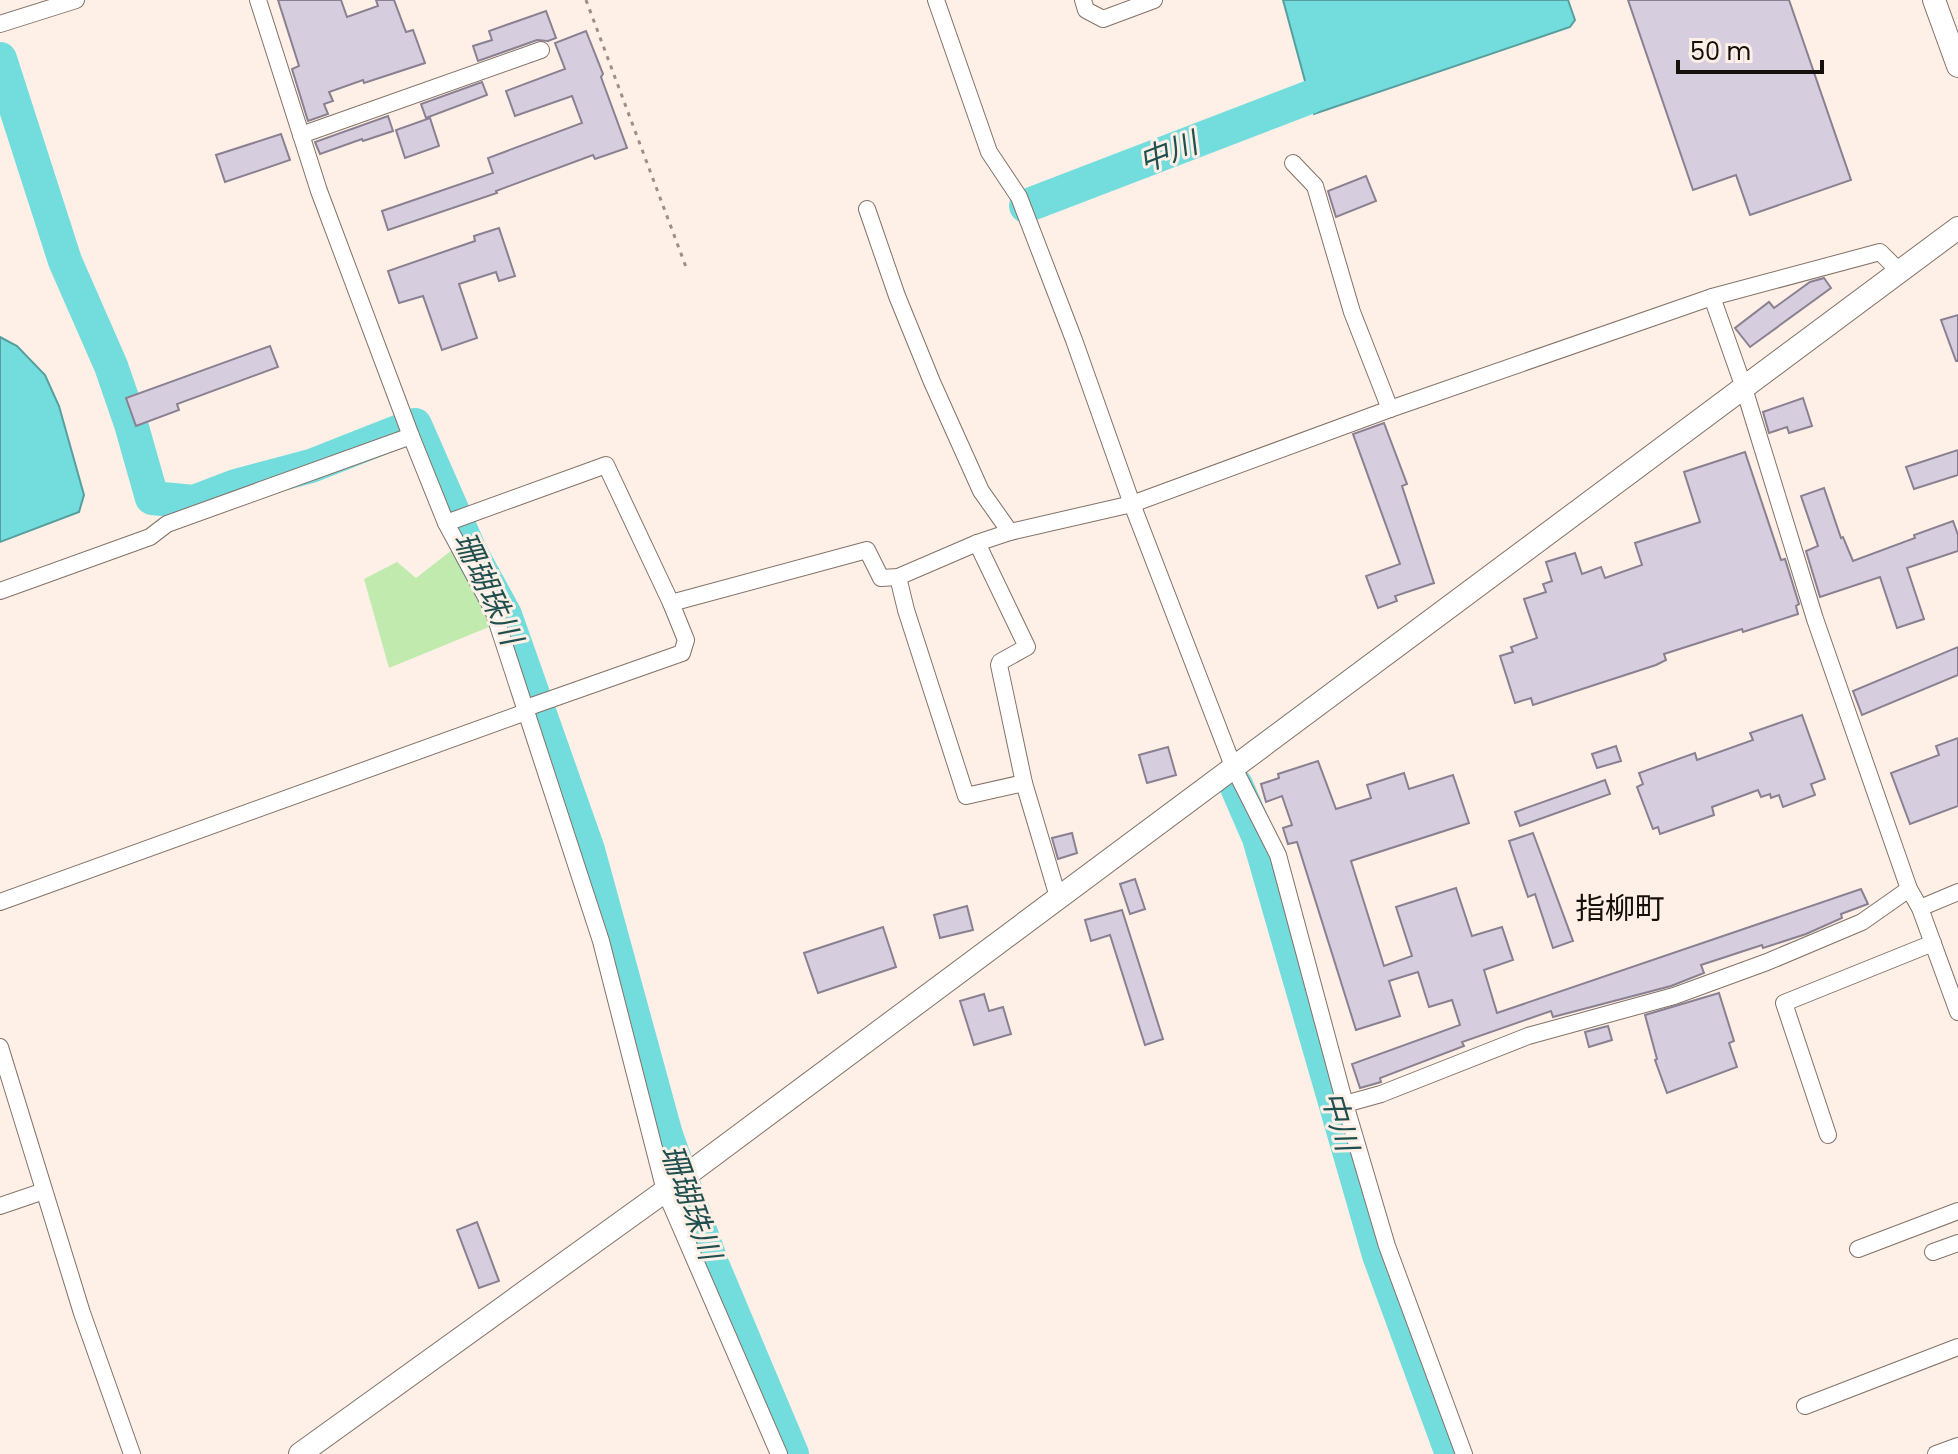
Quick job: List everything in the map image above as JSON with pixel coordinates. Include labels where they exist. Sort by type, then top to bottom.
[{"type":"street","points":[[0,24],[76,0]]},
{"type":"street","points":[[258,0],[319,191],[411,436],[446,523],[493,610],[601,941],[665,1191],[779,1454]]},
{"type":"street","points":[[936,0],[989,152],[1019,197],[1233,766],[1278,855],[1387,1246],[1464,1454]]},
{"type":"street","points":[[1083,0],[1086,10],[1103,19],[1154,0]]},
{"type":"street","points":[[1934,0],[1958,66]]},
{"type":"street","points":[[301,135],[541,50]]},
{"type":"street","points":[[1293,163],[1315,186],[1352,312],[1390,409]]},
{"type":"street","points":[[867,209],[897,296],[932,382],[981,491],[1010,532]]},
{"type":"street","points":[[300,1454],[665,1191],[1743,385],[1958,228]]},
{"type":"street","points":[[671,603],[867,550],[881,578],[898,577],[1010,532],[1132,504],[1390,409],[1712,297],[1880,252],[1899,271]]},
{"type":"street","points":[[1712,297],[1743,385],[1815,619],[1909,889],[1920,908],[1958,1012]]},
{"type":"street","points":[[0,591],[150,537],[167,524],[411,436]]},
{"type":"street","points":[[0,902],[682,653],[686,640],[606,465],[446,523]]},
{"type":"street","points":[[977,543],[1027,647],[999,665],[1024,783],[1058,897]]},
{"type":"street","points":[[898,577],[966,796],[1024,783]]},
{"type":"street","points":[[1345,1104],[1381,1094],[1528,1036],[1674,996],[1767,962],[1862,922],[1909,889]]},
{"type":"street","points":[[1920,908],[1958,892]]},
{"type":"street","points":[[1828,1135],[1784,1003],[1933,943]]},
{"type":"street","points":[[0,1047],[82,1313],[132,1454]]},
{"type":"street","points":[[0,1206],[44,1191]]},
{"type":"street","points":[[1858,1249],[1958,1211]]},
{"type":"street","points":[[1933,1252],[1958,1243]]},
{"type":"street","points":[[1805,1406],[1958,1347]]},
{"type":"street","points":[[1936,1454],[1958,1446]]},
{"type":"path","points":[[586,0],[686,267]]},
{"type":"green space","points":[[452,550],[482,603],[489,627],[389,668],[364,579],[397,562],[416,578]]},
{"type":"water","points":[[1283,0],[1568,0],[1575,20],[1570,27],[1314,114]]},
{"type":"water","points":[[0,337],[17,346],[45,375],[59,406],[84,495],[79,512],[0,542]]},
{"type":"building","points":[[278,0],[341,0],[347,17],[378,6],[376,0],[394,0],[406,32],[413,30],[425,63],[329,92],[333,101],[324,104],[328,114],[308,121],[292,69],[299,66]]},
{"type":"building","points":[[1628,0],[1789,0],[1851,180],[1750,215],[1736,175],[1693,190]]},
{"type":"building","points":[[546,11],[556,38],[537,40],[478,61],[473,46],[492,40],[489,31]]},
{"type":"building","points":[[586,31],[627,148],[595,159],[593,155],[497,193],[388,230],[382,211],[493,173],[488,158],[582,123],[572,96],[515,116],[506,91],[565,69],[555,43]]},
{"type":"building","points":[[482,82],[487,95],[426,118],[421,104]]},
{"type":"building","points":[[388,116],[393,131],[320,154],[315,142]]},
{"type":"building","points":[[430,118],[439,146],[405,158],[396,130]]},
{"type":"building","points":[[281,134],[290,160],[225,182],[216,155]]},
{"type":"building","points":[[1366,176],[1376,201],[1336,217],[1328,191]]},
{"type":"building","points":[[499,228],[515,276],[499,281],[496,272],[459,284],[477,338],[442,350],[423,296],[399,303],[388,271],[475,241],[474,236]]},
{"type":"building","points":[[1824,278],[1831,288],[1750,347],[1735,328],[1769,302],[1774,308],[1810,282]]},
{"type":"building","points":[[1958,315],[1958,361],[1956,361],[1941,320]]},
{"type":"building","points":[[270,346],[278,367],[177,404],[179,410],[136,426],[126,398]]},
{"type":"building","points":[[1803,398],[1812,426],[1789,433],[1787,427],[1769,433],[1763,412]]},
{"type":"building","points":[[1384,423],[1407,484],[1402,486],[1434,583],[1395,596],[1397,601],[1378,608],[1366,576],[1400,564],[1353,434]]},
{"type":"building","points":[[1958,450],[1958,475],[1914,489],[1906,467]]},
{"type":"building","points":[[1745,452],[1781,560],[1785,559],[1799,604],[1796,606],[1798,614],[1664,654],[1666,660],[1656,665],[1533,705],[1531,698],[1515,703],[1500,656],[1513,652],[1511,647],[1537,638],[1524,599],[1546,592],[1543,584],[1552,581],[1546,562],[1575,553],[1582,574],[1601,567],[1605,578],[1642,565],[1635,543],[1700,522],[1684,472]]},
{"type":"building","points":[[1824,488],[1841,538],[1853,561],[1953,521],[1958,535],[1958,551],[1907,568],[1924,619],[1897,628],[1880,577],[1820,597],[1806,551],[1818,546],[1801,496]]},
{"type":"building","points":[[1958,647],[1958,675],[1862,715],[1853,691]]},
{"type":"building","points":[[1802,715],[1825,779],[1811,784],[1815,795],[1783,807],[1779,795],[1761,797],[1758,790],[1712,807],[1714,815],[1660,834],[1658,827],[1653,829],[1637,787],[1643,784],[1639,773],[1695,753],[1697,760],[1753,740],[1750,733]]},
{"type":"building","points":[[1958,738],[1958,806],[1910,824],[1891,773],[1939,755],[1936,746]]},
{"type":"building","points":[[1616,746],[1621,761],[1597,768],[1592,754]]},
{"type":"building","points":[[1168,747],[1176,775],[1147,783],[1139,755]]},
{"type":"building","points":[[1318,761],[1336,809],[1371,798],[1367,785],[1404,773],[1409,789],[1453,775],[1469,823],[1351,861],[1384,966],[1412,956],[1396,907],[1456,888],[1472,936],[1502,927],[1513,960],[1484,970],[1497,1013],[1861,889],[1868,904],[1841,914],[1842,918],[1806,934],[1701,965],[1704,973],[1671,986],[1553,1017],[1551,1011],[1462,1042],[1464,1046],[1360,1088],[1352,1064],[1460,1025],[1452,1000],[1429,1007],[1418,972],[1389,981],[1400,1016],[1356,1030],[1297,842],[1288,844],[1283,828],[1292,825],[1282,796],[1266,802],[1261,784],[1279,778],[1278,774]]},
{"type":"building","points":[[1605,780],[1610,794],[1520,826],[1515,812]]},
{"type":"building","points":[[1072,833],[1077,853],[1058,859],[1052,838]]},
{"type":"building","points":[[1533,833],[1573,941],[1553,948],[1535,894],[1528,897],[1509,841]]},
{"type":"building","points":[[1135,879],[1145,909],[1130,914],[1120,884]]},
{"type":"building","points":[[967,906],[973,930],[940,938],[934,915]]},
{"type":"building","points":[[1122,910],[1163,1039],[1145,1045],[1110,935],[1091,941],[1085,920]]},
{"type":"building","points":[[883,927],[896,967],[818,993],[804,953]]},
{"type":"building","points":[[1719,993],[1734,1041],[1729,1043],[1737,1067],[1667,1093],[1655,1060],[1645,1015]]},
{"type":"building","points":[[984,994],[989,1011],[1003,1007],[1011,1034],[974,1045],[960,1001]]},
{"type":"building","points":[[1608,1026],[1612,1040],[1589,1047],[1585,1032]]},
{"type":"building","points":[[477,1222],[499,1281],[479,1288],[457,1230]]},
{"type":"waterway","name":"珊瑚珠川","points":[[0,59],[65,261],[111,366],[152,498],[194,502],[236,486],[311,466],[415,425],[471,553],[505,615],[588,850],[666,1135],[712,1264],[792,1454]]},
{"type":"waterway","name":"中川","points":[[1026,206],[1310,97]]},
{"type":"waterway","name":"中川","points":[[1236,785],[1259,838],[1379,1255],[1452,1454]]},
{"type":"district","name":"指柳町","points":[[1620,908]]}]
